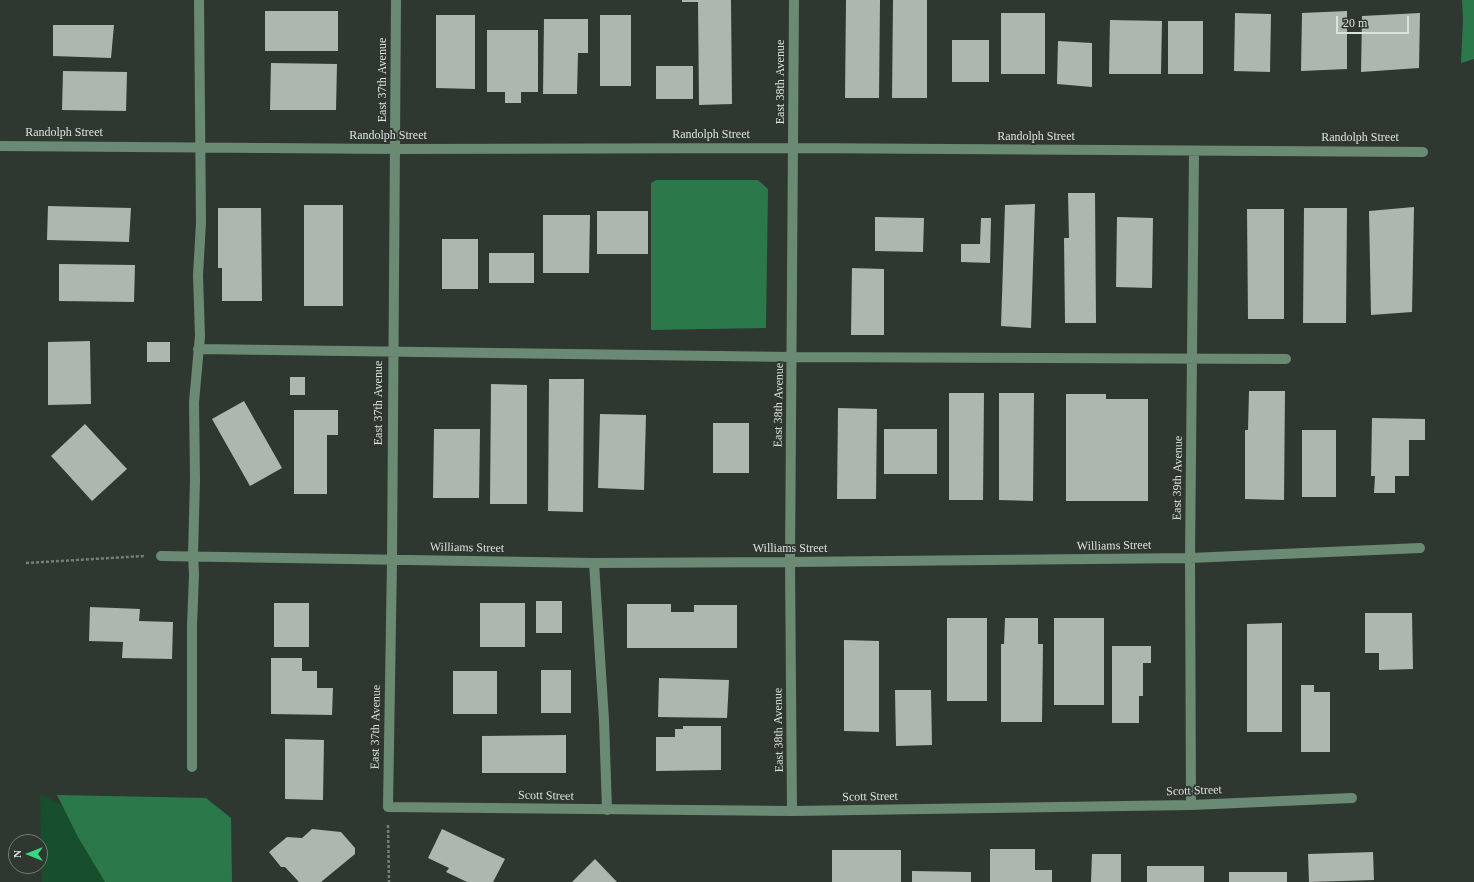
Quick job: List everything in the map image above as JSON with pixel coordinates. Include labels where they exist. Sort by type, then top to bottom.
[{"type":"street","points":[[192,767],[192,626],[195,479],[194,402],[200,336],[198,275],[201,223],[199,0]]},
{"type":"street","name":"East 37th Avenue","points":[[388,807],[392,560],[392,350],[396,149],[396,0]]},
{"type":"street","name":"East 38th Avenue","points":[[792,811],[790,562],[794,0]]},
{"type":"street","name":"Randolph Street","points":[[0,146],[396,149],[794,148],[1423,152]]},
{"type":"street","name":"East 39th Avenue","points":[[1191,804],[1190,558],[1194,151]]},
{"type":"street","points":[[198,349],[392,350],[792,357],[1286,359]]},
{"type":"street","name":"Williams Street","points":[[161,556],[594,563],[790,562],[1190,558],[1420,548]]},
{"type":"street","points":[[594,563],[608,810]]},
{"type":"street","name":"Scott Street","points":[[388,807],[792,811],[1191,804],[1352,798]]},
{"type":"path","points":[[26,563],[151,555],[161,556]]},
{"type":"path","points":[[388,807],[389,882]]},
{"type":"green space","points":[[1462,0],[1474,0],[1474,59],[1461,63],[1463,19]]},
{"type":"green space","points":[[656,180],[758,180],[768,189],[766,328],[651,330],[651,183]]},
{"type":"green space","points":[[40,794],[96,823],[138,882],[42,882],[42,874],[48,874],[48,834],[41,834]]},
{"type":"green space","points":[[57,795],[206,798],[231,818],[232,882],[105,882],[78,837]]},
{"type":"building","points":[[682,0],[731,0],[732,104],[699,105],[698,2],[682,2]]},
{"type":"building","points":[[846,0],[880,0],[879,98],[845,98]]},
{"type":"building","points":[[893,0],[927,0],[927,98],[892,98]]},
{"type":"building","points":[[265,11],[338,11],[338,51],[265,51]]},
{"type":"building","points":[[1347,11],[1347,69],[1301,71],[1302,13]]},
{"type":"building","points":[[1001,13],[1045,13],[1045,74],[1001,74]]},
{"type":"building","points":[[1235,13],[1271,14],[1270,72],[1234,71]]},
{"type":"building","points":[[1420,13],[1419,68],[1361,72],[1362,16]]},
{"type":"building","points":[[436,15],[475,15],[475,89],[436,88]]},
{"type":"building","points":[[600,15],[631,15],[631,86],[600,86]]},
{"type":"building","points":[[544,19],[588,19],[588,53],[578,53],[577,94],[543,94]]},
{"type":"building","points":[[1110,20],[1162,21],[1161,74],[1109,74]]},
{"type":"building","points":[[1168,21],[1203,21],[1203,74],[1168,74]]},
{"type":"building","points":[[53,25],[114,25],[111,58],[53,56]]},
{"type":"building","points":[[487,30],[538,30],[538,92],[521,92],[521,103],[505,103],[505,92],[487,92]]},
{"type":"building","points":[[952,40],[989,40],[989,82],[952,82]]},
{"type":"building","points":[[1058,41],[1092,43],[1092,87],[1057,84]]},
{"type":"building","points":[[271,63],[337,64],[336,110],[270,110]]},
{"type":"building","points":[[656,66],[693,66],[693,99],[656,99]]},
{"type":"building","points":[[63,71],[127,72],[126,111],[62,110]]},
{"type":"building","points":[[1068,193],[1095,193],[1096,323],[1065,323],[1064,238],[1069,238]]},
{"type":"building","points":[[1035,204],[1031,328],[1001,326],[1005,205]]},
{"type":"building","points":[[304,205],[343,205],[343,306],[304,306]]},
{"type":"building","points":[[48,206],[131,208],[129,242],[47,240]]},
{"type":"building","points":[[1414,207],[1412,312],[1371,315],[1369,211]]},
{"type":"building","points":[[218,208],[261,208],[262,301],[222,301],[222,268],[218,268]]},
{"type":"building","points":[[1304,208],[1347,208],[1346,323],[1303,323]]},
{"type":"building","points":[[1247,209],[1284,209],[1284,319],[1248,319]]},
{"type":"building","points":[[597,211],[648,211],[648,254],[597,254]]},
{"type":"building","points":[[543,215],[590,215],[589,273],[543,273]]},
{"type":"building","points":[[875,217],[924,218],[923,252],[875,251]]},
{"type":"building","points":[[1117,217],[1153,218],[1152,288],[1116,287]]},
{"type":"building","points":[[981,218],[991,218],[990,263],[961,262],[961,244],[980,244]]},
{"type":"building","points":[[442,239],[478,239],[478,289],[442,289]]},
{"type":"building","points":[[489,253],[534,253],[534,283],[489,283]]},
{"type":"building","points":[[59,264],[135,265],[134,302],[59,301]]},
{"type":"building","points":[[852,268],[884,269],[884,335],[851,335]]},
{"type":"building","points":[[90,341],[91,404],[48,405],[48,342]]},
{"type":"building","points":[[147,342],[170,342],[170,362],[147,362]]},
{"type":"building","points":[[290,377],[305,377],[305,395],[290,395]]},
{"type":"building","points":[[549,379],[584,379],[583,512],[548,511]]},
{"type":"building","points":[[491,384],[527,385],[527,504],[490,504]]},
{"type":"building","points":[[1249,391],[1285,391],[1284,500],[1245,499],[1245,430],[1248,430]]},
{"type":"building","points":[[949,393],[984,393],[983,500],[949,500]]},
{"type":"building","points":[[999,393],[1034,393],[1033,501],[999,500]]},
{"type":"building","points":[[1066,394],[1106,394],[1106,399],[1148,399],[1148,501],[1066,501]]},
{"type":"building","points":[[244,401],[282,468],[250,486],[212,419]]},
{"type":"building","points":[[838,408],[877,409],[876,499],[837,499]]},
{"type":"building","points":[[294,410],[338,410],[338,435],[327,435],[327,494],[294,494]]},
{"type":"building","points":[[600,414],[646,415],[644,490],[598,488]]},
{"type":"building","points":[[1372,418],[1425,419],[1425,440],[1409,440],[1409,476],[1395,476],[1395,493],[1374,493],[1375,476],[1371,476]]},
{"type":"building","points":[[713,423],[749,423],[749,473],[713,473]]},
{"type":"building","points":[[85,424],[127,469],[92,501],[51,456]]},
{"type":"building","points":[[434,429],[480,429],[479,498],[433,498]]},
{"type":"building","points":[[884,429],[937,429],[937,474],[884,474]]},
{"type":"building","points":[[1302,430],[1336,430],[1336,497],[1302,497]]},
{"type":"building","points":[[536,601],[562,601],[562,633],[536,633]]},
{"type":"building","points":[[274,603],[309,603],[309,647],[274,647]]},
{"type":"building","points":[[480,603],[525,603],[525,647],[480,647]]},
{"type":"building","points":[[627,604],[671,604],[671,612],[694,612],[694,605],[737,605],[737,648],[627,648]]},
{"type":"building","points":[[90,607],[140,609],[139,621],[173,622],[172,659],[122,658],[123,642],[89,641]]},
{"type":"building","points":[[1365,613],[1412,613],[1413,669],[1379,670],[1379,653],[1365,653]]},
{"type":"building","points":[[947,618],[987,618],[987,701],[947,701]]},
{"type":"building","points":[[1005,618],[1038,618],[1038,644],[1043,644],[1042,722],[1001,722],[1001,644],[1004,644]]},
{"type":"building","points":[[1054,618],[1104,618],[1104,705],[1054,705]]},
{"type":"building","points":[[1282,623],[1282,732],[1247,732],[1247,624]]},
{"type":"building","points":[[844,640],[879,641],[879,732],[844,731]]},
{"type":"building","points":[[1112,646],[1151,646],[1151,663],[1143,663],[1143,696],[1139,696],[1139,723],[1112,723]]},
{"type":"building","points":[[271,658],[302,658],[302,671],[317,671],[317,688],[333,688],[332,715],[271,714]]},
{"type":"building","points":[[541,670],[571,670],[571,713],[541,713]]},
{"type":"building","points":[[453,671],[497,671],[497,714],[453,714]]},
{"type":"building","points":[[659,678],[729,680],[727,718],[658,717]]},
{"type":"building","points":[[1301,685],[1314,685],[1314,692],[1330,692],[1330,752],[1301,752]]},
{"type":"building","points":[[895,690],[931,690],[932,745],[896,746]]},
{"type":"building","points":[[683,726],[721,726],[721,770],[656,771],[656,737],[675,737],[675,729],[683,729]]},
{"type":"building","points":[[566,735],[566,773],[482,773],[482,736]]},
{"type":"building","points":[[285,739],[324,740],[323,800],[285,799]]},
{"type":"building","points":[[312,829],[341,832],[355,848],[355,854],[321,882],[299,882],[285,867],[281,867],[269,852],[287,837],[302,838]]},
{"type":"building","points":[[442,829],[505,859],[493,882],[467,882],[446,872],[449,868],[428,858]]},
{"type":"building","points":[[990,849],[1035,849],[1035,870],[1052,870],[1052,882],[990,882]]},
{"type":"building","points":[[832,850],[901,850],[901,882],[832,882]]},
{"type":"building","points":[[1373,852],[1374,880],[1309,882],[1308,854]]},
{"type":"building","points":[[1092,854],[1121,854],[1121,882],[1091,882]]},
{"type":"building","points":[[595,859],[617,882],[572,882]]},
{"type":"building","points":[[1147,866],[1204,866],[1204,882],[1147,882]]},
{"type":"building","points":[[912,871],[971,872],[971,882],[912,882]]},
{"type":"building","points":[[1229,872],[1287,872],[1287,882],[1229,882]]}]
